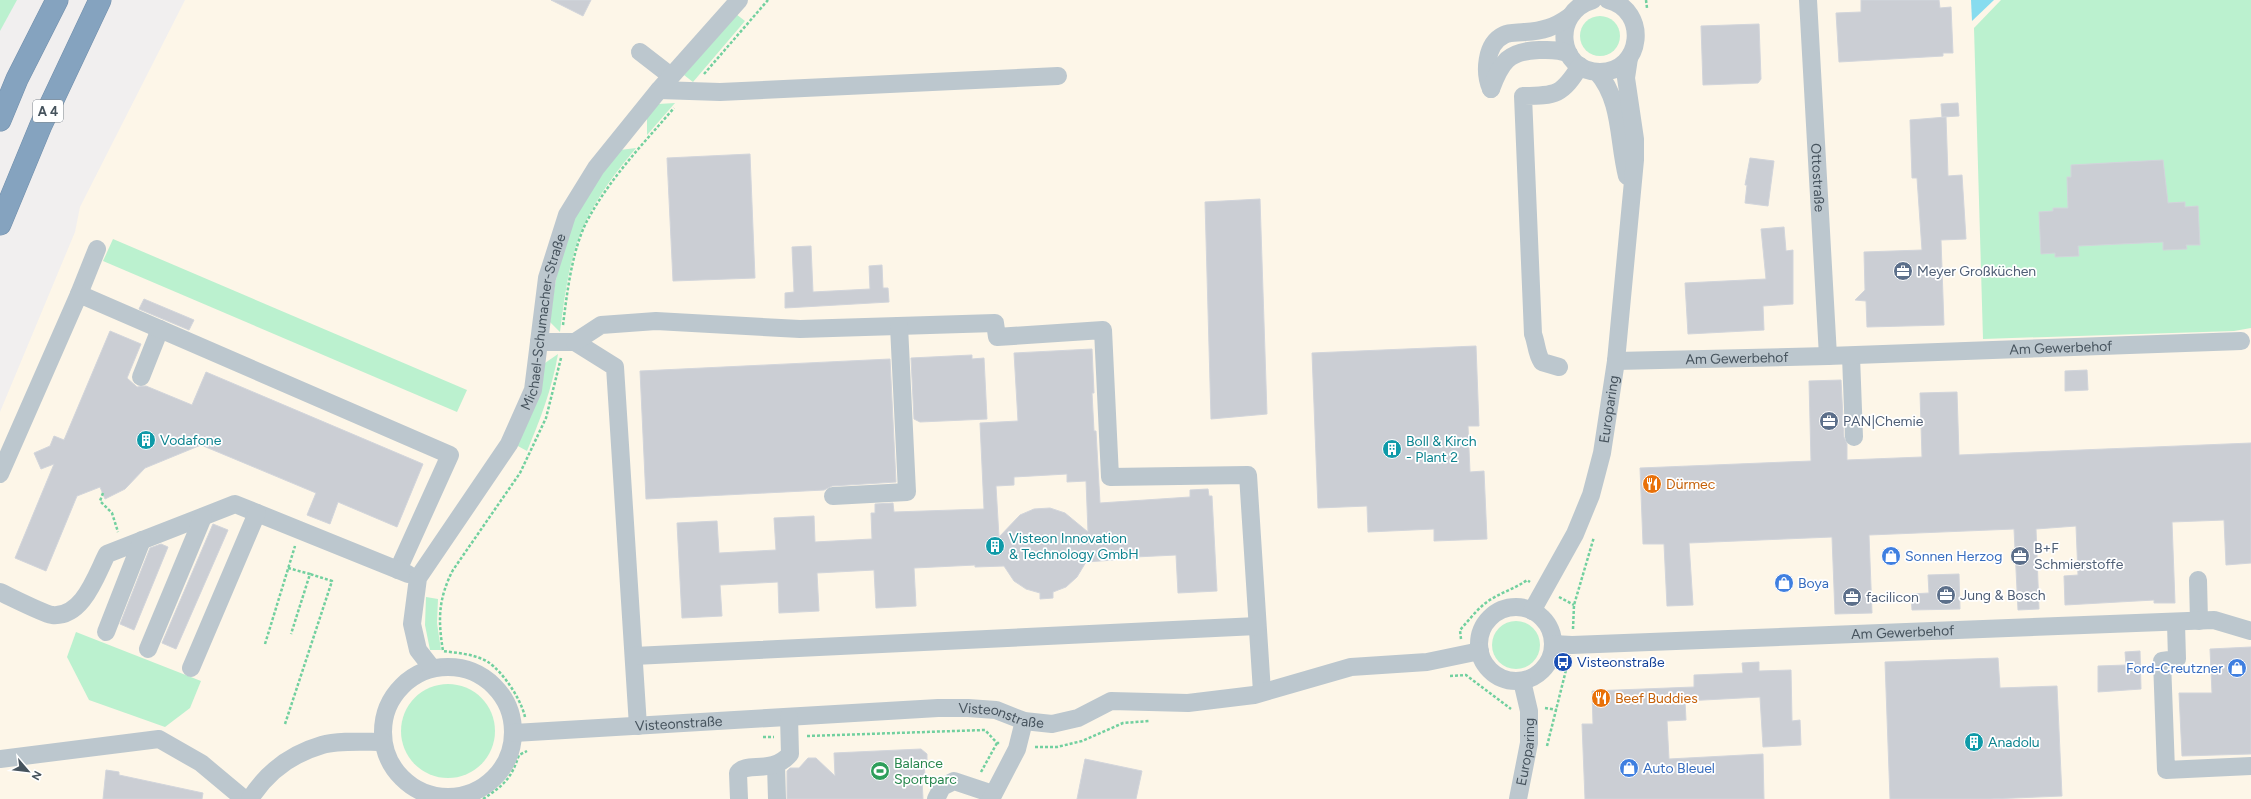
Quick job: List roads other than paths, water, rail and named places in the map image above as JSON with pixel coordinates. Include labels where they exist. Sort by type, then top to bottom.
[{"type":"highway","points":[[0,120],[17,79],[57,0]]},
{"type":"highway","name":"A 4","points":[[0,224],[41,125],[100,0]]},
{"type":"street","name":"Michael-Schumacher-Straße","points":[[432,668],[418,650],[412,624],[418,578],[509,444],[532,390],[547,278],[568,215],[596,168],[659,90],[739,0]]},
{"type":"street","points":[[1593,0],[1577,8],[1569,17],[1552,28],[1502,36],[1490,52],[1488,61],[1487,78],[1491,89],[1503,63],[1513,55],[1523,51],[1552,50],[1597,72],[1613,70],[1629,58]]},
{"type":"street","name":"Ottostraße","points":[[1808,0],[1828,356]]},
{"type":"street","name":"Europaring","points":[[1532,610],[1575,534],[1591,495],[1602,453],[1616,361],[1635,160],[1635,140],[1626,78],[1629,58],[1636,44],[1636,29],[1632,18],[1617,2]]},
{"type":"street","points":[[1560,367],[1542,362],[1537,355],[1536,343],[1533,334],[1523,96],[1553,94],[1562,90],[1575,60],[1564,35],[1569,17]]},
{"type":"street","points":[[640,52],[671,76]]},
{"type":"street","name":"Europaring","points":[[1597,72],[1608,87],[1614,101],[1631,192]]},
{"type":"street","points":[[659,90],[720,92],[1058,76]]},
{"type":"street","points":[[0,474],[97,250]]},
{"type":"street","points":[[79,294],[450,454],[398,570]]},
{"type":"street","points":[[539,342],[568,342],[601,325],[656,321],[800,329],[996,323],[997,337],[1104,330],[1110,477],[1248,474],[1262,692]]},
{"type":"street","points":[[833,496],[907,492],[899,326]]},
{"type":"street","points":[[141,377],[160,329]]},
{"type":"street","name":"Am Gewerbehof","points":[[1616,361],[1851,356],[2241,341]]},
{"type":"street","points":[[568,342],[615,367],[638,726]]},
{"type":"street","points":[[1851,356],[1854,437]]},
{"type":"street","points":[[0,592],[52,614],[69,612],[84,598],[107,554],[235,504],[418,578]]},
{"type":"street","points":[[192,668],[257,513]]},
{"type":"street","points":[[148,649],[203,517]]},
{"type":"street","points":[[106,632],[142,540]]},
{"type":"street","points":[[2198,580],[2199,621]]},
{"type":"street","points":[[1516,607],[1532,610],[1547,624],[1553,644],[1551,657],[1545,668],[1534,677],[1522,681],[1508,681],[1495,675],[1485,664],[1471,653],[1488,620],[1501,610],[1516,607]]},
{"type":"street","name":"Am Gewerbehof","points":[[1553,644],[1572,645],[2176,623],[2214,620],[2251,631]]},
{"type":"street","points":[[2176,623],[2177,659],[2162,661],[2166,770],[2251,766]]},
{"type":"street","points":[[634,656],[1257,626]]},
{"type":"street","name":"Visteonstraße","points":[[521,733],[968,708],[996,710],[1024,721],[1052,724],[1078,718],[1111,701],[1188,702],[1262,692],[1351,667],[1427,662],[1471,653]]},
{"type":"street","points":[[452,666],[472,670],[489,680],[503,695],[521,733],[501,771],[487,785],[469,794],[449,798],[430,795],[413,788],[399,776],[389,760],[383,742],[383,723],[389,704],[396,694],[414,676],[432,668],[452,666]]},
{"type":"street","name":"Europaring","points":[[1518,799],[1529,743],[1529,711],[1522,681]]},
{"type":"street","points":[[739,799],[738,773],[740,770],[776,765],[790,754],[789,717]]},
{"type":"street","points":[[936,799],[942,787],[954,781],[992,797],[1017,750],[1024,721]]},
{"type":"street","points":[[0,759],[159,739],[201,763],[244,799]]},
{"type":"street","points":[[250,799],[261,781],[288,759],[323,744],[383,742]]},
{"type":"street","points":[[776,765],[777,799]]},
{"type":"water","points":[[1971,0],[1994,0],[1972,21]]},
{"type":"place","name":"Meyer Großküchen","points":[[1903,271]]},
{"type":"place","name":"PAN|Chemie","points":[[1829,421]]},
{"type":"place","name":"Vodafone","points":[[146,440]]},
{"type":"place","name":"Boll & Kirch - Plant 2","points":[[1392,449]]},
{"type":"place","name":"Dürmec","points":[[1652,484]]},
{"type":"place","name":"Visteon Innovation & Technology GmbH","points":[[995,546]]},
{"type":"place","name":"Sonnen Herzog","points":[[1891,556]]},
{"type":"place","name":"B+F Schmierstoffe","points":[[2020,556]]},
{"type":"place","name":"Boya","points":[[1784,583]]},
{"type":"place","name":"Jung & Bosch","points":[[1946,595]]},
{"type":"place","name":"facilicon","points":[[1852,597]]},
{"type":"place","name":"Visteonstraße","points":[[1563,662]]},
{"type":"place","name":"Ford-Creutzner","points":[[2237,668]]},
{"type":"place","name":"Beef Buddies","points":[[1601,698]]},
{"type":"place","name":"Anadolu","points":[[1974,742]]},
{"type":"place","name":"Auto Bleuel","points":[[1629,768]]},
{"type":"place","name":"Balance Sportparc","points":[[880,771]]}]
